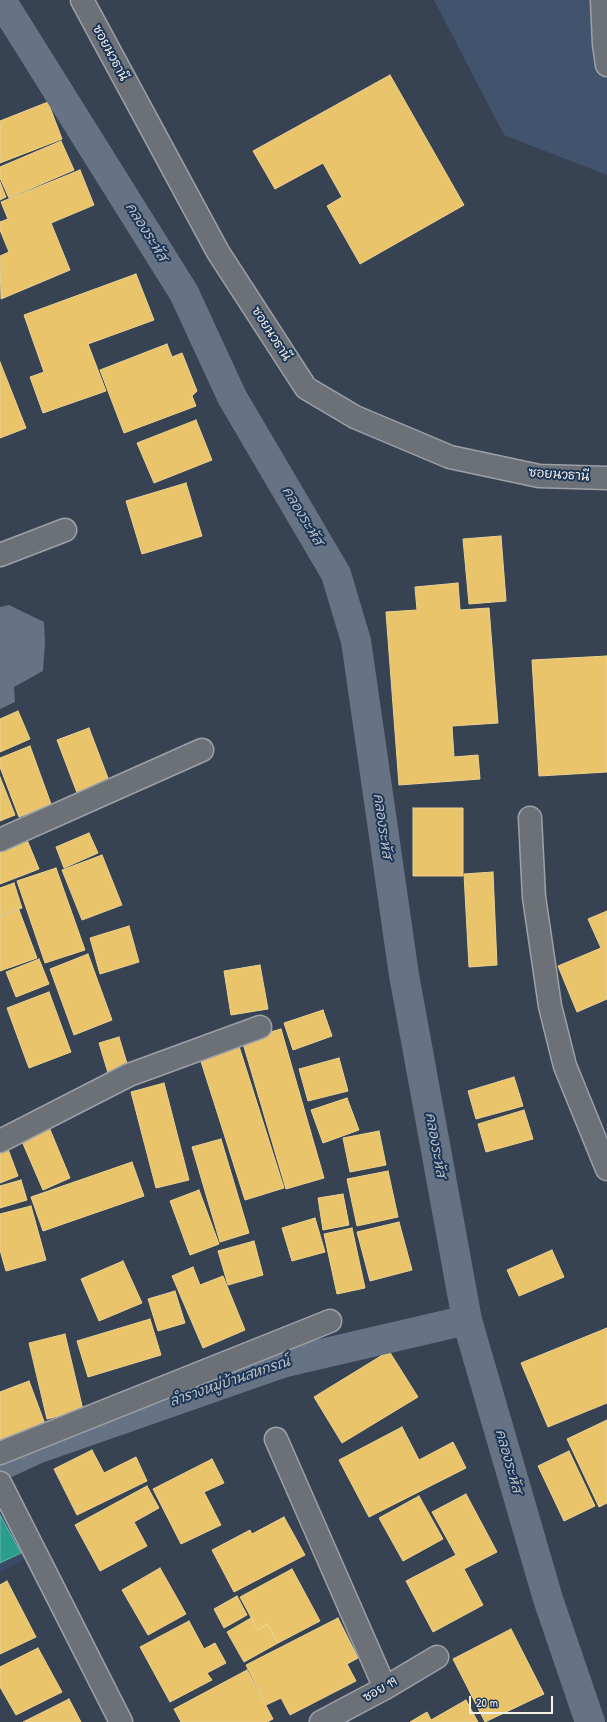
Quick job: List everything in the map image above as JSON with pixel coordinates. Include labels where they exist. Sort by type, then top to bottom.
[{"type":"street","name":"ซอยนวธานี","points":[[82,0],[218,252],[306,388],[355,417],[450,457],[539,476],[607,478]]},
{"type":"street","points":[[602,0],[604,44],[607,65]]},
{"type":"street","points":[[0,555],[65,530]]},
{"type":"street","points":[[0,840],[202,750]]},
{"type":"street","points":[[530,818],[534,897],[550,1006],[565,1066],[607,1169]]},
{"type":"street","points":[[0,1141],[129,1075],[260,1027]]},
{"type":"street","points":[[0,1454],[330,1322]]},
{"type":"street","points":[[276,1439],[385,1688]]},
{"type":"street","points":[[0,1483],[121,1722]]},
{"type":"street","name":"ซอย 19","points":[[321,1722],[385,1688],[437,1656]]},
{"type":"shaded area","points":[[434,0],[607,0],[607,175],[504,135]]},
{"type":"shaded area","points":[[9,605],[44,622],[45,643],[43,671],[14,687],[15,702],[0,709],[0,607]]},
{"type":"shaded area","points":[[0,1504],[29,1557],[0,1572]]},
{"type":"building: ที่อยู่อาศัย","points":[[390,75],[464,205],[360,264],[327,206],[342,197],[323,163],[275,189],[253,151]]},
{"type":"building: ที่อยู่อาศัย","points":[[48,102],[62,139],[0,163],[0,121]]},
{"type":"building: ที่อยู่อาศัย","points":[[61,141],[74,170],[9,198],[0,178],[0,167]]},
{"type":"building: ที่อยู่อาศัย","points":[[80,170],[94,205],[51,223],[70,270],[1,299],[0,256],[9,252],[0,230],[0,222],[8,219],[1,202]]},
{"type":"building: ที่อยู่อาศัย","points":[[0,182],[6,197],[0,200]]},
{"type":"building: ที่อยู่อาศัย","points":[[136,274],[154,320],[88,344],[106,391],[43,413],[30,377],[44,372],[24,315]]},
{"type":"building: ที่อยู่อาศัย","points":[[167,344],[172,357],[182,353],[197,391],[192,396],[196,406],[124,433],[100,370]]},
{"type":"building: ที่อยู่อาศัย","points":[[0,362],[26,428],[0,438]]},
{"type":"building: ที่อยู่อาศัย","points":[[196,420],[212,460],[154,483],[137,443]]},
{"type":"building: ที่อยู่อาศัย","points":[[186,483],[202,536],[142,554],[126,501]]},
{"type":"building: ที่อยู่อาศัย","points":[[501,536],[506,601],[469,604],[463,539]]},
{"type":"building: ที่อยู่อาศัย","points":[[458,583],[460,610],[489,608],[498,723],[452,726],[454,757],[478,755],[480,779],[399,785],[386,612],[417,610],[415,587]]},
{"type":"building: ที่อยู่อาศัย","points":[[607,656],[607,772],[539,776],[532,660]]},
{"type":"building: ที่อยู่อาศัย","points":[[18,711],[30,739],[0,752],[0,719]]},
{"type":"building: ที่อยู่อาศัย","points":[[89,728],[111,786],[79,798],[57,740]]},
{"type":"building: ที่อยู่อาศัย","points":[[30,746],[51,804],[19,817],[0,767],[0,758]]},
{"type":"building: ที่อยู่อาศัย","points":[[0,777],[15,815],[0,821]]},
{"type":"building: ที่อยู่อาศัย","points":[[413,808],[463,808],[463,876],[413,876]]},
{"type":"building: ที่อยู่อาศัย","points":[[89,833],[98,853],[64,868],[56,847]]},
{"type":"building: ที่อยู่อาศัย","points":[[25,835],[39,869],[0,884],[0,845]]},
{"type":"building: ที่อยู่อาศัย","points":[[102,855],[122,905],[82,920],[62,870]]},
{"type":"building: ที่อยู่อาศัย","points":[[56,868],[85,950],[45,963],[17,881]]},
{"type":"building: ที่อยู่อาศัย","points":[[493,872],[497,965],[469,967],[464,874]]},
{"type":"building: ที่อยู่อาศัย","points":[[14,883],[22,908],[0,916],[0,888]]},
{"type":"building: ที่อยู่อาศัย","points":[[19,910],[37,958],[0,971],[0,917]]},
{"type":"building: ที่อยู่อาศัย","points":[[607,911],[607,999],[577,1012],[558,966],[601,948],[588,919]]},
{"type":"building: ที่อยู่อาศัย","points":[[129,926],[139,962],[100,974],[90,938]]},
{"type":"building: ที่อยู่อาศัย","points":[[88,954],[112,1020],[74,1035],[50,969]]},
{"type":"building: ที่อยู่อาศัย","points":[[39,959],[49,984],[16,997],[6,972]]},
{"type":"building: ที่อยู่อาศัย","points":[[260,965],[268,1009],[231,1015],[224,971]]},
{"type":"building: ที่อยู่อาศัย","points":[[49,992],[71,1052],[29,1068],[7,1008]]},
{"type":"building: ที่อยู่อาศัย","points":[[323,1010],[332,1036],[293,1050],[284,1023]]},
{"type":"building: ที่อยู่อาศัย","points":[[281,1029],[324,1178],[286,1189],[242,1040]]},
{"type":"building: ที่อยู่อาศัย","points":[[119,1037],[129,1070],[109,1076],[99,1043]]},
{"type":"building: ที่อยู่อาศัย","points":[[237,1040],[284,1188],[245,1200],[198,1052]]},
{"type":"building: ที่อยู่อาศัย","points":[[339,1058],[348,1091],[308,1101],[299,1069]]},
{"type":"building: ที่อยู่อาศัย","points":[[514,1077],[523,1106],[476,1119],[468,1091]]},
{"type":"building: ที่อยู่อาศัย","points":[[164,1083],[189,1180],[156,1188],[131,1092]]},
{"type":"building: ที่อยู่อาศัย","points":[[347,1098],[359,1130],[323,1143],[311,1110]]},
{"type":"building: ที่อยู่อาศัย","points":[[524,1110],[533,1139],[486,1152],[478,1124]]},
{"type":"building: ที่อยู่อาศัย","points":[[49,1127],[70,1178],[43,1190],[21,1139]]},
{"type":"building: ที่อยู่อาศัย","points":[[379,1131],[386,1165],[350,1172],[343,1138]]},
{"type":"building: ที่อยู่อาศัย","points":[[221,1139],[249,1233],[220,1242],[192,1147]]},
{"type":"building: ที่อยู่อาศัย","points":[[8,1149],[18,1176],[0,1183],[0,1151]]},
{"type":"building: ที่อยู่อาศัย","points":[[132,1162],[144,1196],[43,1231],[31,1197]]},
{"type":"building: ที่อยู่อาศัย","points":[[388,1171],[398,1217],[357,1226],[347,1179]]},
{"type":"building: ที่อยู่อาศัย","points":[[21,1180],[27,1200],[0,1208],[0,1186]]},
{"type":"building: ที่อยู่อาศัย","points":[[199,1190],[219,1244],[190,1255],[170,1201]]},
{"type":"building: ที่อยู่อาศัย","points":[[343,1194],[349,1225],[323,1230],[318,1198]]},
{"type":"building: ที่อยู่อาศัย","points":[[31,1206],[46,1260],[6,1271],[0,1250],[0,1214]]},
{"type":"building: ที่อยู่อาศัย","points":[[315,1218],[325,1252],[292,1261],[282,1228]]},
{"type":"building: ที่อยู่อาศัย","points":[[399,1222],[412,1270],[370,1281],[357,1232]]},
{"type":"building: ที่อยู่อาศัย","points":[[352,1228],[365,1288],[337,1294],[324,1234]]},
{"type":"building: ที่อยู่อาศัย","points":[[254,1241],[263,1275],[228,1285],[218,1251]]},
{"type":"building: ที่อยู่อาศัย","points":[[552,1250],[564,1277],[519,1296],[507,1270]]},
{"type":"building: ที่อยู่อาศัย","points":[[123,1261],[142,1303],[99,1321],[81,1279]]},
{"type":"building: ที่อยู่อาศัย","points":[[193,1267],[200,1285],[223,1276],[245,1330],[203,1348],[172,1276]]},
{"type":"building: ที่อยู่อาศัย","points":[[175,1291],[185,1323],[158,1331],[148,1299]]},
{"type":"building: ที่อยู่อาศัย","points":[[150,1319],[161,1355],[88,1377],[77,1341]]},
{"type":"building: ที่อยู่อาศัย","points":[[607,1328],[607,1403],[548,1427],[521,1363]]},
{"type":"building: ที่อยู่อาศัย","points":[[65,1334],[83,1410],[47,1419],[29,1343]]},
{"type":"building: ที่อยู่อาศัย","points":[[389,1351],[418,1397],[342,1443],[314,1397]]},
{"type":"building: ที่อยู่อาศัย","points":[[29,1381],[45,1424],[0,1440],[0,1392]]},
{"type":"building: ที่อยู่อาศัย","points":[[607,1420],[607,1503],[599,1507],[567,1439]]},
{"type":"building: ที่อยู่อาศัย","points":[[402,1427],[419,1460],[453,1442],[466,1468],[369,1517],[339,1460]]},
{"type":"building: ที่อยู่อาศัย","points":[[92,1450],[104,1473],[136,1457],[147,1481],[77,1515],[54,1469]]},
{"type":"building: ที่อยู่อาศัย","points":[[569,1451],[595,1506],[564,1521],[538,1466]]},
{"type":"building: ที่อยู่อาศัย","points":[[212,1459],[224,1483],[204,1492],[221,1525],[181,1544],[153,1489]]},
{"type":"building: ที่อยู่อาศัย","points":[[147,1486],[159,1508],[134,1522],[147,1546],[100,1571],[75,1525]]},
{"type":"building: ที่อยู่อาศัย","points":[[466,1494],[497,1552],[464,1569],[483,1605],[433,1632],[406,1581],[456,1555],[432,1512]]},
{"type":"building: ที่อยู่อาศัย","points":[[419,1496],[443,1539],[403,1561],[379,1518]]},
{"type":"building: ที่อยู่อาศัย","points":[[284,1517],[305,1555],[234,1592],[212,1550],[250,1530],[252,1534]]},
{"type":"building: ที่อยู่อาศัย","points":[[160,1568],[186,1614],[148,1635],[122,1590]]},
{"type":"building: ที่อยู่อาศัย","points":[[292,1569],[320,1621],[278,1643],[267,1624],[258,1630],[240,1597]]},
{"type":"building: ที่อยู่อาศัย","points":[[7,1581],[36,1637],[0,1654],[0,1585]]},
{"type":"building: ที่อยู่อาศัย","points":[[237,1596],[247,1615],[224,1628],[214,1609]]},
{"type":"building: ที่อยู่อาศัย","points":[[251,1618],[258,1630],[267,1624],[278,1643],[244,1662],[227,1632]]},
{"type":"building: ที่อยู่อาศัย","points":[[338,1618],[358,1658],[347,1664],[356,1681],[290,1715],[281,1698],[266,1705],[246,1665]]},
{"type":"building: ที่อยู่อาศัย","points":[[189,1621],[204,1649],[215,1643],[226,1663],[207,1673],[212,1680],[170,1702],[140,1647]]},
{"type":"building: ที่อยู่อาศัย","points":[[511,1629],[544,1694],[485,1722],[453,1659]]},
{"type":"building: ที่อยู่อาศัย","points":[[38,1648],[62,1692],[16,1715],[0,1687],[0,1667]]},
{"type":"building: ที่อยู่อาศัย","points":[[247,1670],[273,1719],[267,1722],[181,1722],[174,1709]]},
{"type":"building: ที่อยู่อาศัย","points":[[69,1699],[81,1722],[23,1722]]},
{"type":"building: ที่อยู่อาศัย","points":[[466,1700],[478,1722],[410,1722],[427,1712],[431,1720]]},
{"type":"building: โรงเรียน","points":[[0,1515],[21,1553],[0,1563]]},
{"type":"waterway","name":"คลองระหัส","points":[[1,0],[184,293],[232,397],[336,574],[356,641],[404,975],[467,1320],[548,1599],[590,1722]]},
{"type":"waterway","name":"ลำรางหมู่บ้านสหกรณ์","points":[[0,1466],[39,1448],[282,1363],[467,1320]]}]
